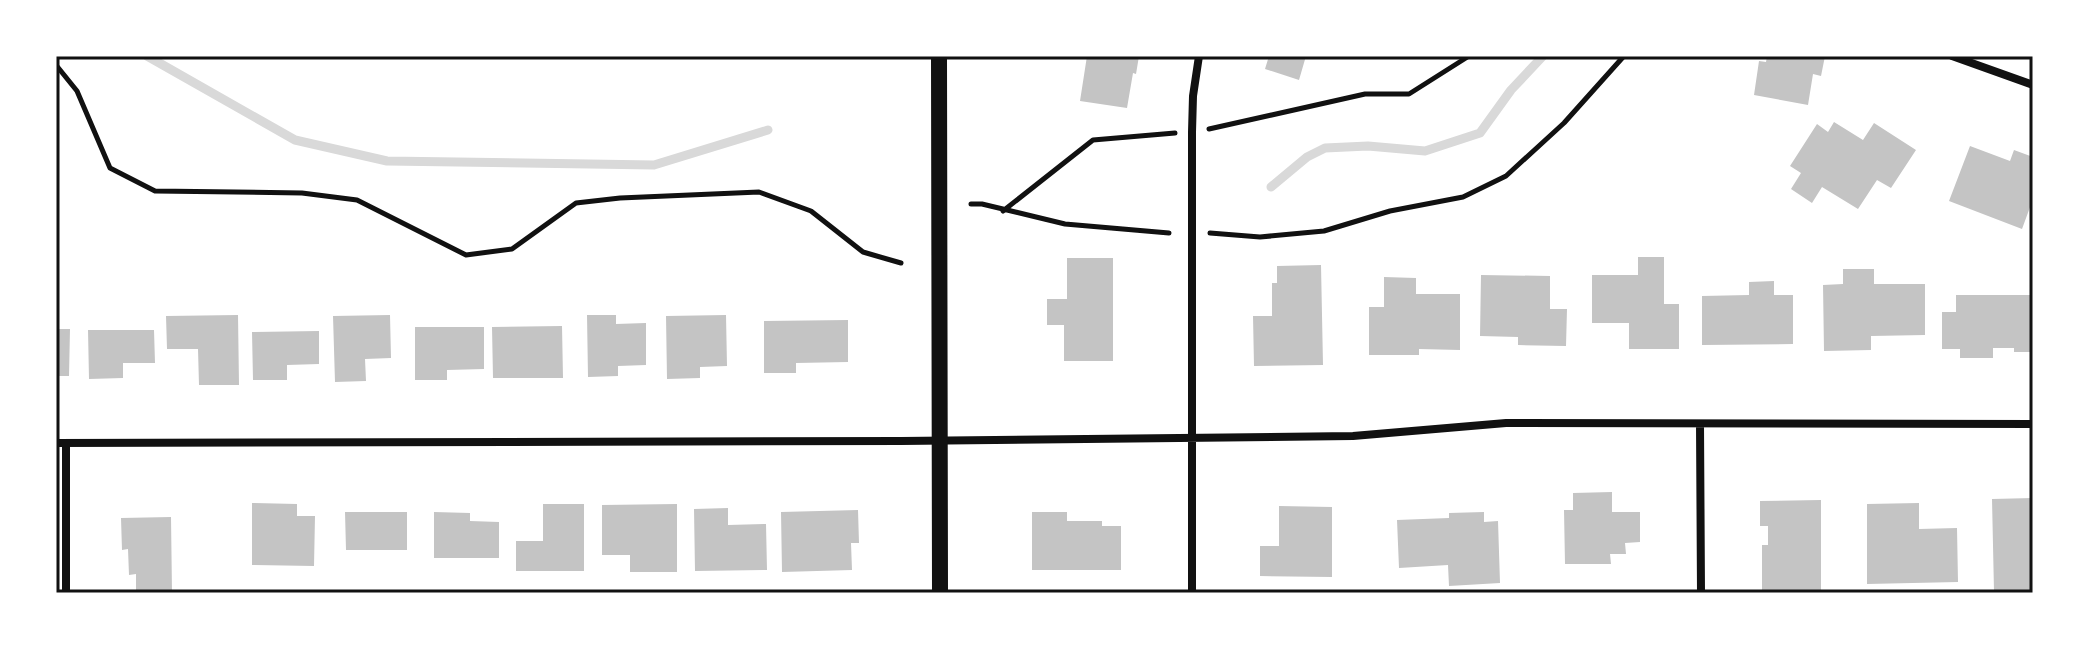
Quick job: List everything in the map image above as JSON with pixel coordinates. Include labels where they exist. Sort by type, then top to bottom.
[{"type":"main road","points":[[939,56],[940,593]]},
{"type":"street","points":[[1192,593],[1193,96],[1199,56]]},
{"type":"street","points":[[1952,56],[2033,85]]},
{"type":"street","points":[[66,593],[61,443],[1192,438],[1378,435],[1506,423],[2033,424]]},
{"type":"street","points":[[1700,424],[1701,593]]},
{"type":"path","points":[[1209,128],[1365,94],[1409,94],[1469,56]]},
{"type":"path","points":[[1210,233],[1260,237],[1324,231],[1390,211],[1463,197],[1506,176],[1564,123],[1624,56]]},
{"type":"path","points":[[56,65],[77,91],[110,168],[155,191],[302,193],[357,200],[466,255],[512,249],[576,203],[759,192],[811,211],[863,252],[901,263]]},
{"type":"path","points":[[1003,211],[1093,140],[1171,133]]},
{"type":"path","points":[[971,204],[1065,224],[1169,233]]},
{"type":"building","points":[[1087,56],[1139,56],[1127,108],[1080,101]]},
{"type":"building","points":[[1269,56],[1306,56],[1299,80],[1265,69]]},
{"type":"building","points":[[1767,56],[1825,56],[1821,76],[1813,74],[1808,105],[1754,95],[1759,61],[1766,62]]},
{"type":"building","points":[[1834,122],[1863,140],[1874,123],[1916,150],[1891,188],[1877,180],[1858,209],[1822,187],[1812,203],[1791,189],[1801,173],[1790,166],[1817,124],[1828,132]]},
{"type":"building","points":[[1970,146],[2010,161],[2014,150],[2033,157],[2033,199],[2022,229],[1949,201]]},
{"type":"building","points":[[1638,257],[1664,257],[1664,304],[1679,304],[1679,349],[1629,349],[1629,323],[1592,323],[1592,275],[1638,275]]},
{"type":"building","points":[[1067,258],[1113,258],[1113,361],[1064,361],[1064,325],[1047,325],[1047,299],[1067,299]]},
{"type":"building","points":[[1321,265],[1323,365],[1254,366],[1253,316],[1272,316],[1272,283],[1277,283],[1277,266]]},
{"type":"building","points":[[1843,269],[1874,269],[1874,284],[1925,284],[1925,335],[1871,336],[1871,350],[1824,351],[1823,285],[1843,284]]},
{"type":"building","points":[[1481,275],[1550,276],[1550,309],[1567,309],[1566,346],[1518,345],[1518,337],[1480,336]]},
{"type":"building","points":[[1384,277],[1416,278],[1416,294],[1460,294],[1460,350],[1419,349],[1419,355],[1369,355],[1369,307],[1384,307]]},
{"type":"building","points":[[1774,281],[1774,295],[1793,295],[1793,344],[1702,345],[1702,296],[1749,295],[1749,282]]},
{"type":"building","points":[[1956,295],[2033,295],[2033,352],[1993,348],[1993,358],[1960,358],[1960,349],[1942,349],[1942,312],[1956,312]]},
{"type":"building","points":[[238,315],[239,385],[199,385],[198,349],[167,349],[166,316]]},
{"type":"building","points":[[390,315],[391,358],[365,359],[366,381],[335,382],[333,316]]},
{"type":"building","points":[[587,315],[616,315],[616,324],[646,323],[646,365],[618,366],[618,376],[588,377]]},
{"type":"building","points":[[726,315],[727,366],[700,367],[700,378],[667,379],[666,316]]},
{"type":"building","points":[[848,320],[848,362],[796,363],[796,373],[764,373],[764,321]]},
{"type":"building","points":[[562,326],[563,378],[493,378],[492,327]]},
{"type":"building","points":[[415,327],[484,327],[484,369],[447,370],[447,380],[415,380]]},
{"type":"building","points":[[56,329],[70,329],[69,376],[56,376]]},
{"type":"building","points":[[88,330],[154,330],[155,363],[123,363],[123,378],[89,379]]},
{"type":"building","points":[[319,331],[319,364],[287,365],[287,380],[253,380],[252,332]]},
{"type":"building","points":[[1612,492],[1612,512],[1640,512],[1640,542],[1625,543],[1626,554],[1610,554],[1611,564],[1565,564],[1564,510],[1573,510],[1573,493]]},
{"type":"building","points":[[2033,498],[2033,590],[1994,591],[1992,499]]},
{"type":"building","points":[[1821,500],[1821,593],[1762,593],[1762,545],[1768,545],[1768,526],[1760,526],[1760,501]]},
{"type":"building","points":[[252,503],[297,504],[297,516],[315,516],[314,566],[252,565]]},
{"type":"building","points":[[1919,503],[1919,529],[1957,528],[1958,582],[1867,584],[1867,504]]},
{"type":"building","points":[[543,504],[584,504],[584,571],[516,571],[516,541],[543,541]]},
{"type":"building","points":[[677,504],[677,572],[630,572],[630,555],[602,555],[602,505]]},
{"type":"building","points":[[1279,506],[1332,507],[1332,577],[1260,576],[1260,546],[1279,546]]},
{"type":"building","points":[[728,508],[728,525],[766,524],[767,570],[695,571],[694,509]]},
{"type":"building","points":[[858,510],[859,543],[851,543],[852,570],[782,572],[781,512]]},
{"type":"building","points":[[345,512],[407,512],[407,550],[346,550]]},
{"type":"building","points":[[434,512],[470,513],[470,521],[499,522],[499,558],[434,558]]},
{"type":"building","points":[[1032,512],[1067,512],[1067,521],[1102,521],[1102,526],[1121,526],[1121,570],[1032,570]]},
{"type":"building","points":[[1484,512],[1484,522],[1498,521],[1500,583],[1449,586],[1448,565],[1399,568],[1397,520],[1449,518],[1449,513]]},
{"type":"building","points":[[171,517],[172,593],[136,593],[136,574],[129,575],[128,549],[122,550],[121,518]]},
{"type":"waterway","points":[[147,56],[295,140],[387,161],[654,165],[768,130]]},
{"type":"waterway","points":[[1271,187],[1307,157],[1325,148],[1368,146],[1425,151],[1480,133],[1511,90],[1543,56]]}]
